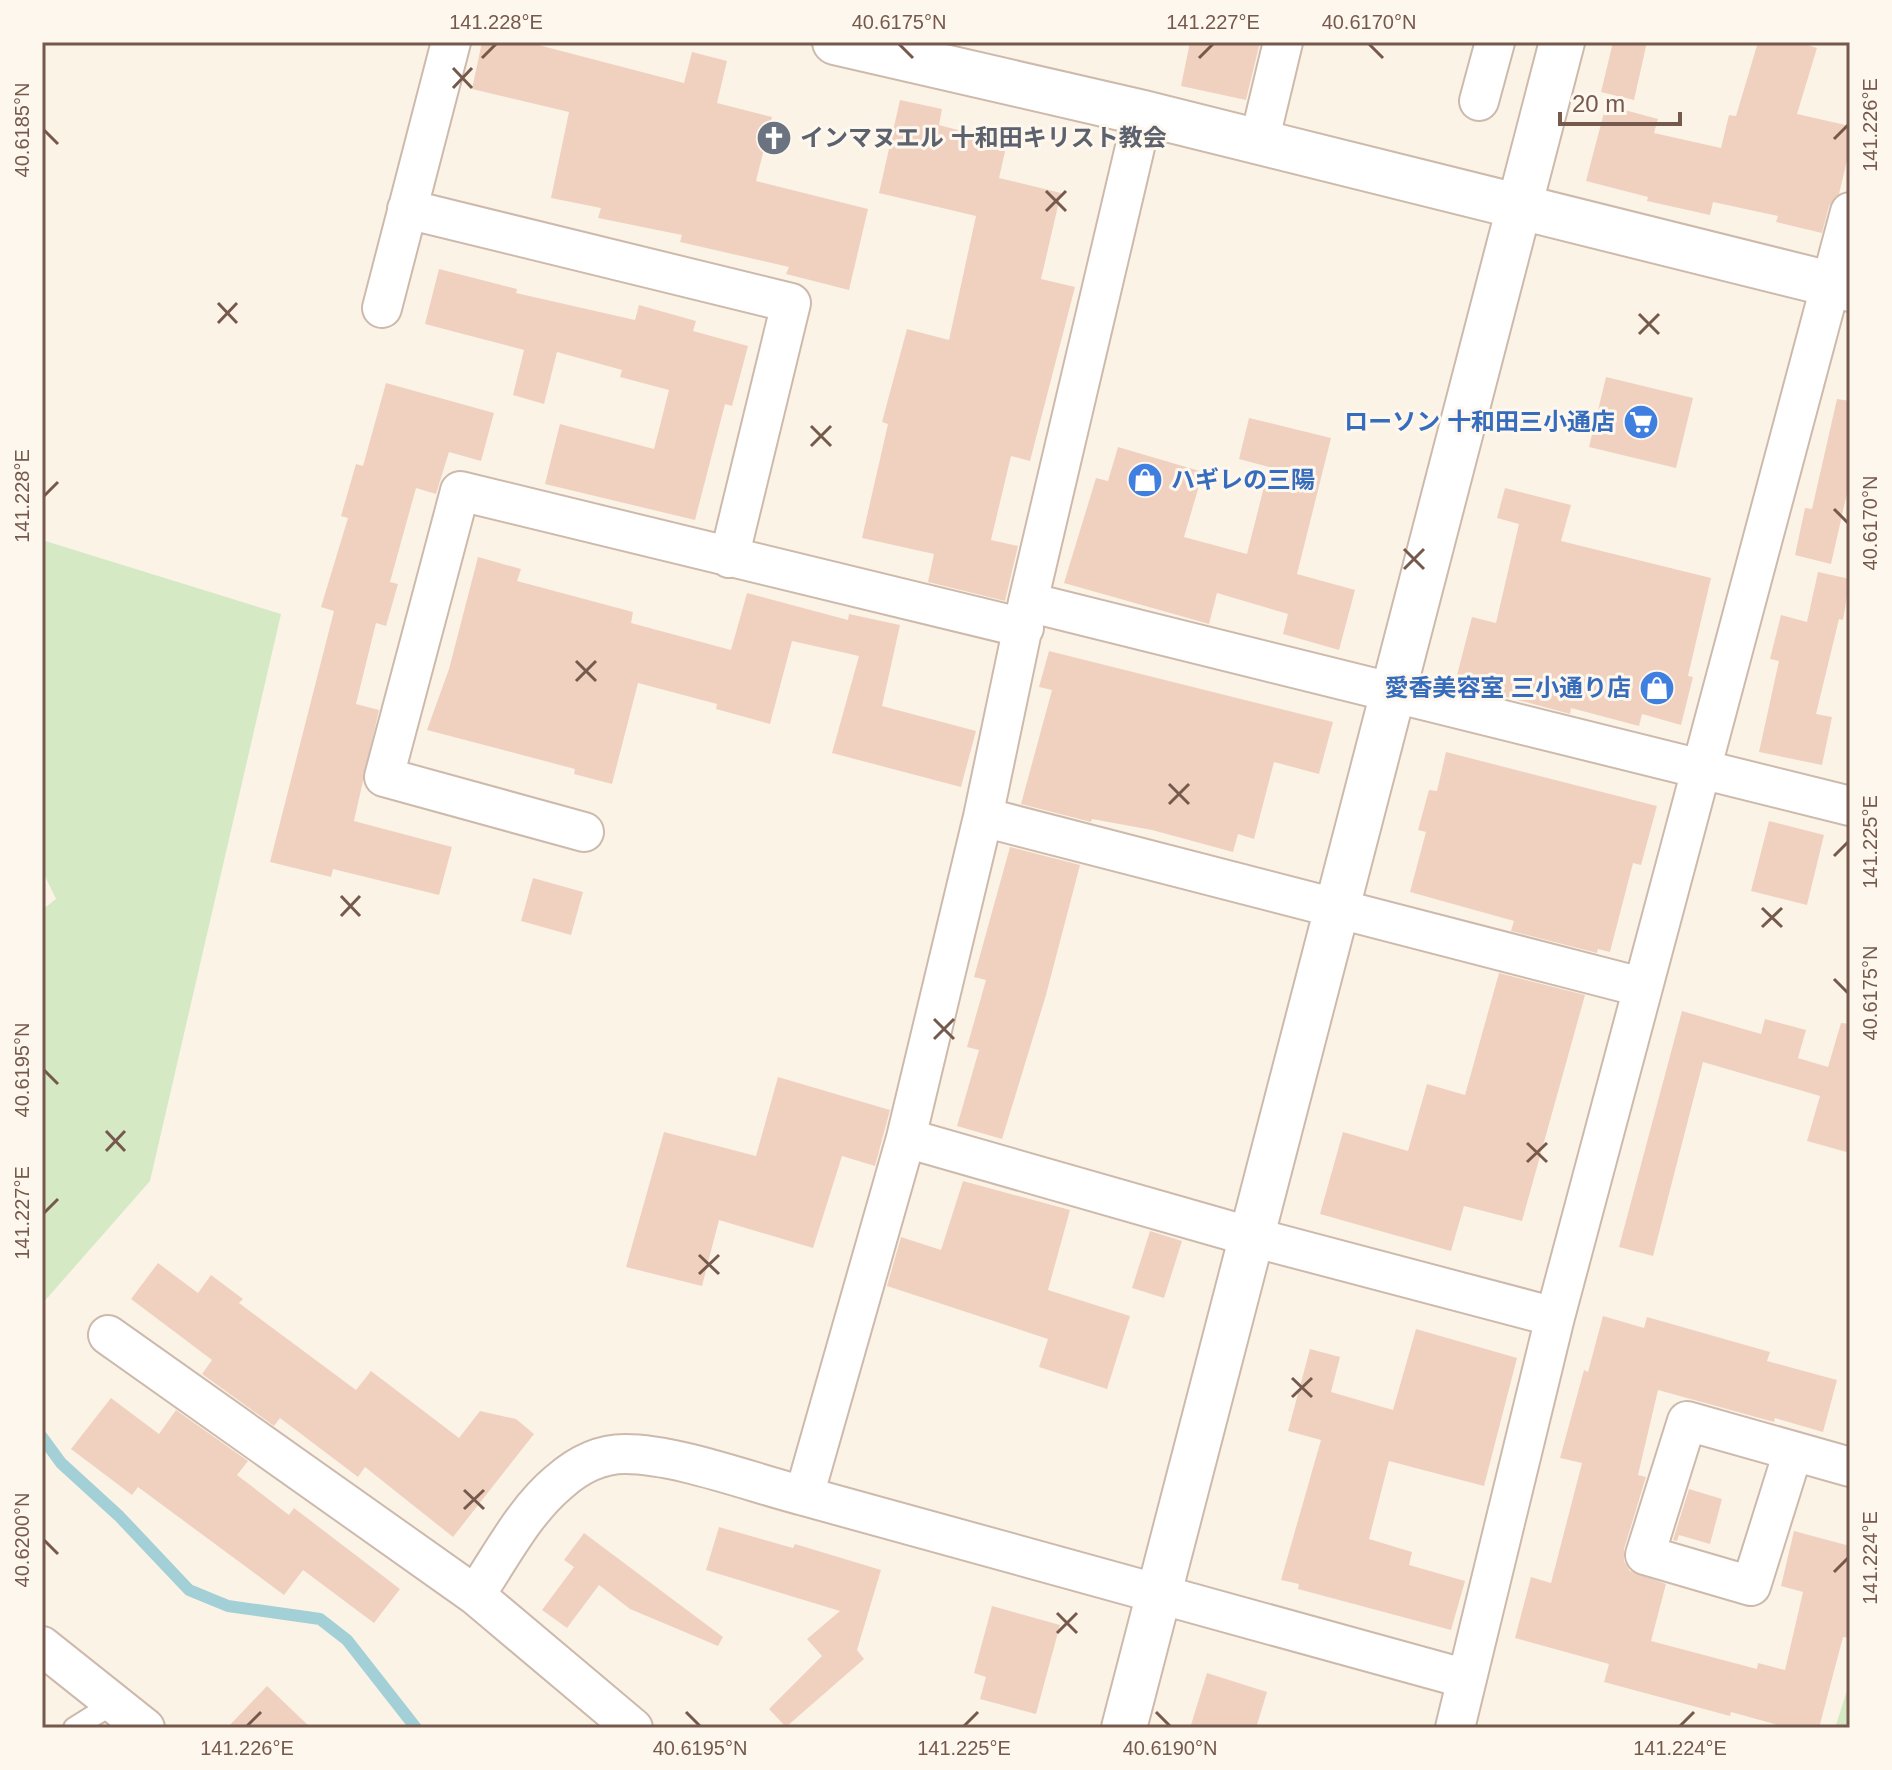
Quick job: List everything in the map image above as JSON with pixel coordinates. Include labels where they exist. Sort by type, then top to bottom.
[{"type":"street","points":[[382,308],[451,42]]},
{"type":"street","points":[[835,42],[882,48],[1840,287]]},
{"type":"street","points":[[1259,142],[1283,42]]},
{"type":"street","points":[[1479,101],[1495,42]]},
{"type":"street","points":[[1124,1728],[1562,42]]},
{"type":"street","points":[[804,1496],[906,1138],[983,817],[1026,615],[1143,113]]},
{"type":"street","points":[[407,209],[791,303],[729,558]]},
{"type":"street","points":[[1455,1728],[1555,1317],[1641,987],[1840,287],[1850,212]]},
{"type":"street","points":[[584,832],[384,777],[460,491],[729,558],[1026,615],[1392,692],[1702,772],[1850,806]]},
{"type":"street","points":[[983,817],[1641,987]]},
{"type":"street","points":[[906,1138],[1252,1237],[1555,1317]]},
{"type":"street","points":[[108,1335],[475,1595],[633,1728]]},
{"type":"street","points":[[1793,1452],[1751,1586],[1645,1555],[1687,1421],[1850,1467]]},
{"type":"street","points":[[475,1595],[536,1505],[559,1482],[588,1461],[625,1454],[683,1464],[804,1496],[1467,1679]]},
{"type":"street","points":[[42,1646],[145,1728]]},
{"type":"lane","points":[[74,1728],[114,1703]]},
{"type":"green space","points":[[42,540],[281,614],[150,1181],[42,1304],[42,910],[56,899],[42,870]]},
{"type":"green space","points":[[1850,1681],[1850,1728],[1835,1728]]},
{"type":"building","points":[[482,42],[527,42],[684,83],[692,52],[727,61],[717,103],[772,117],[756,181],[868,209],[849,290],[786,274],[789,267],[680,242],[682,235],[598,218],[601,208],[551,198],[569,112],[472,89]]},
{"type":"building","points":[[1190,42],[1260,42],[1246,100],[1181,86]]},
{"type":"building","points":[[1613,42],[1647,42],[1634,100],[1601,92]]},
{"type":"building","points":[[1758,42],[1798,42],[1817,48],[1797,114],[1850,126],[1850,148],[1839,194],[1829,206],[1822,233],[1776,222],[1778,216],[1713,202],[1710,215],[1647,201],[1648,197],[1586,181],[1606,105],[1658,119],[1654,133],[1721,148],[1729,115],[1736,116]]},
{"type":"building","points":[[900,100],[942,109],[939,125],[1007,143],[999,178],[1061,193],[1041,279],[1075,287],[1030,461],[1011,456],[991,540],[1018,546],[1005,601],[928,582],[934,554],[862,538],[888,424],[882,422],[907,329],[949,340],[976,216],[879,193]]},
{"type":"building","points":[[439,269],[517,289],[516,293],[635,320],[639,305],[696,321],[693,331],[748,346],[732,406],[725,404],[695,520],[545,484],[560,424],[654,449],[669,390],[620,377],[622,370],[557,352],[544,404],[513,395],[524,350],[425,324]]},
{"type":"building","name":"ローソン 十和田三小通店","points":[[1606,377],[1693,398],[1676,468],[1589,447]]},
{"type":"building","points":[[386,383],[494,413],[481,461],[449,452],[436,494],[416,488],[390,582],[398,584],[386,626],[376,623],[356,704],[379,710],[354,821],[452,847],[439,895],[333,869],[331,877],[270,862],[334,611],[321,607],[348,518],[341,516],[356,464],[363,466]]},
{"type":"building","points":[[1837,399],[1850,401],[1850,480],[1831,564],[1795,555],[1805,508],[1812,509]]},
{"type":"building","points":[[1249,418],[1331,438],[1297,574],[1355,590],[1339,650],[1283,634],[1288,614],[1217,593],[1209,624],[1064,583],[1096,478],[1108,481],[1118,447],[1203,472],[1184,537],[1247,554],[1269,467],[1239,459]]},
{"type":"building","points":[[1505,488],[1571,505],[1561,541],[1711,578],[1688,676],[1693,677],[1681,725],[1642,714],[1639,726],[1571,708],[1570,714],[1455,683],[1472,617],[1496,623],[1519,524],[1497,518]]},
{"type":"building","points":[[478,557],[521,569],[517,581],[633,612],[631,623],[731,650],[747,593],[848,620],[849,614],[900,625],[882,706],[976,731],[961,787],[832,753],[859,656],[792,641],[770,724],[716,709],[717,704],[638,683],[612,784],[574,774],[575,769],[427,730],[449,669]]},
{"type":"building","points":[[1818,572],[1850,579],[1843,620],[1839,619],[1816,714],[1832,717],[1822,765],[1759,752],[1779,661],[1770,659],[1781,615],[1807,622]]},
{"type":"building","points":[[1049,651],[1333,722],[1319,774],[1274,762],[1254,839],[1238,834],[1233,852],[1152,830],[1092,819],[1091,822],[1021,804],[1052,690],[1039,687]]},
{"type":"building","points":[[1446,752],[1657,806],[1641,865],[1633,863],[1610,952],[1598,949],[1597,953],[1511,931],[1514,921],[1410,892],[1426,832],[1418,830],[1429,790],[1437,791]]},
{"type":"building","points":[[1769,821],[1824,835],[1807,905],[1751,891]]},
{"type":"building","points":[[1010,847],[1080,865],[1046,995],[1002,1139],[957,1126],[979,1050],[967,1047],[986,980],[974,977]]},
{"type":"building","points":[[533,878],[583,892],[571,935],[521,921]]},
{"type":"building","points":[[1499,973],[1585,995],[1522,1221],[1464,1206],[1451,1251],[1320,1214],[1343,1132],[1408,1151],[1427,1084],[1465,1095]]},
{"type":"building","points":[[1682,1011],[1761,1034],[1765,1019],[1806,1030],[1798,1058],[1828,1067],[1841,1023],[1850,1024],[1850,1153],[1807,1141],[1820,1096],[1703,1062],[1653,1256],[1619,1247]]},
{"type":"building","points":[[778,1077],[890,1110],[875,1166],[842,1156],[813,1248],[719,1220],[702,1286],[626,1267],[664,1132],[756,1156]]},
{"type":"building","points":[[963,1181],[1070,1210],[1048,1290],[1130,1316],[1107,1389],[1039,1367],[1048,1339],[887,1286],[901,1237],[941,1250]]},
{"type":"building","points":[[1150,1231],[1182,1241],[1164,1298],[1132,1288]]},
{"type":"building","points":[[158,1263],[198,1293],[211,1275],[243,1299],[239,1303],[356,1390],[371,1371],[459,1438],[480,1411],[516,1419],[534,1434],[453,1537],[365,1467],[358,1477],[280,1418],[274,1426],[202,1374],[212,1360],[131,1299]]},
{"type":"building","points":[[1603,1316],[1644,1328],[1647,1317],[1770,1352],[1767,1361],[1837,1380],[1823,1432],[1658,1390],[1638,1475],[1646,1477],[1624,1549],[1624,1561],[1630,1571],[1666,1584],[1651,1641],[1757,1669],[1758,1663],[1785,1670],[1803,1592],[1781,1586],[1794,1531],[1850,1546],[1850,1638],[1843,1637],[1819,1728],[1789,1728],[1731,1712],[1730,1716],[1604,1682],[1609,1664],[1515,1638],[1531,1577],[1551,1583],[1582,1463],[1560,1458],[1584,1370],[1588,1372]]},
{"type":"building","points":[[1416,1329],[1517,1358],[1484,1486],[1389,1461],[1369,1539],[1412,1552],[1409,1565],[1465,1581],[1451,1630],[1298,1589],[1299,1584],[1281,1580],[1321,1440],[1288,1431],[1310,1349],[1340,1357],[1331,1392],[1393,1410]]},
{"type":"building","points":[[111,1398],[159,1434],[176,1410],[248,1461],[237,1475],[289,1515],[294,1508],[400,1589],[374,1623],[303,1570],[284,1595],[138,1487],[132,1495],[71,1449]]},
{"type":"building","points":[[1689,1489],[1722,1499],[1710,1544],[1679,1535],[1677,1541],[1673,1540]]},
{"type":"building","points":[[719,1527],[793,1548],[795,1544],[881,1570],[857,1650],[864,1659],[786,1727],[769,1709],[822,1656],[807,1639],[840,1611],[706,1570]]},
{"type":"building","points":[[584,1533],[723,1637],[718,1646],[630,1609],[599,1585],[567,1628],[542,1610],[574,1567],[564,1560]]},
{"type":"building","points":[[992,1606],[1060,1625],[1036,1714],[980,1699],[986,1677],[974,1673]]},
{"type":"building","points":[[1207,1673],[1267,1692],[1256,1728],[1190,1728]]},
{"type":"building","points":[[267,1686],[311,1728],[227,1728]]},
{"type":"waterway","points":[[42,1437],[61,1463],[119,1516],[189,1590],[228,1606],[320,1619],[347,1640],[416,1728]]},
{"type":"place","name":"インマヌエル 十和田キリスト教会","points":[[774,138]]},
{"type":"place","name":"ローソン 十和田三小通店","points":[[1641,422]]},
{"type":"place","name":"ハギレの三陽","points":[[1145,480]]},
{"type":"place","name":"愛香美容室 三小通り店","points":[[1657,688]]}]
